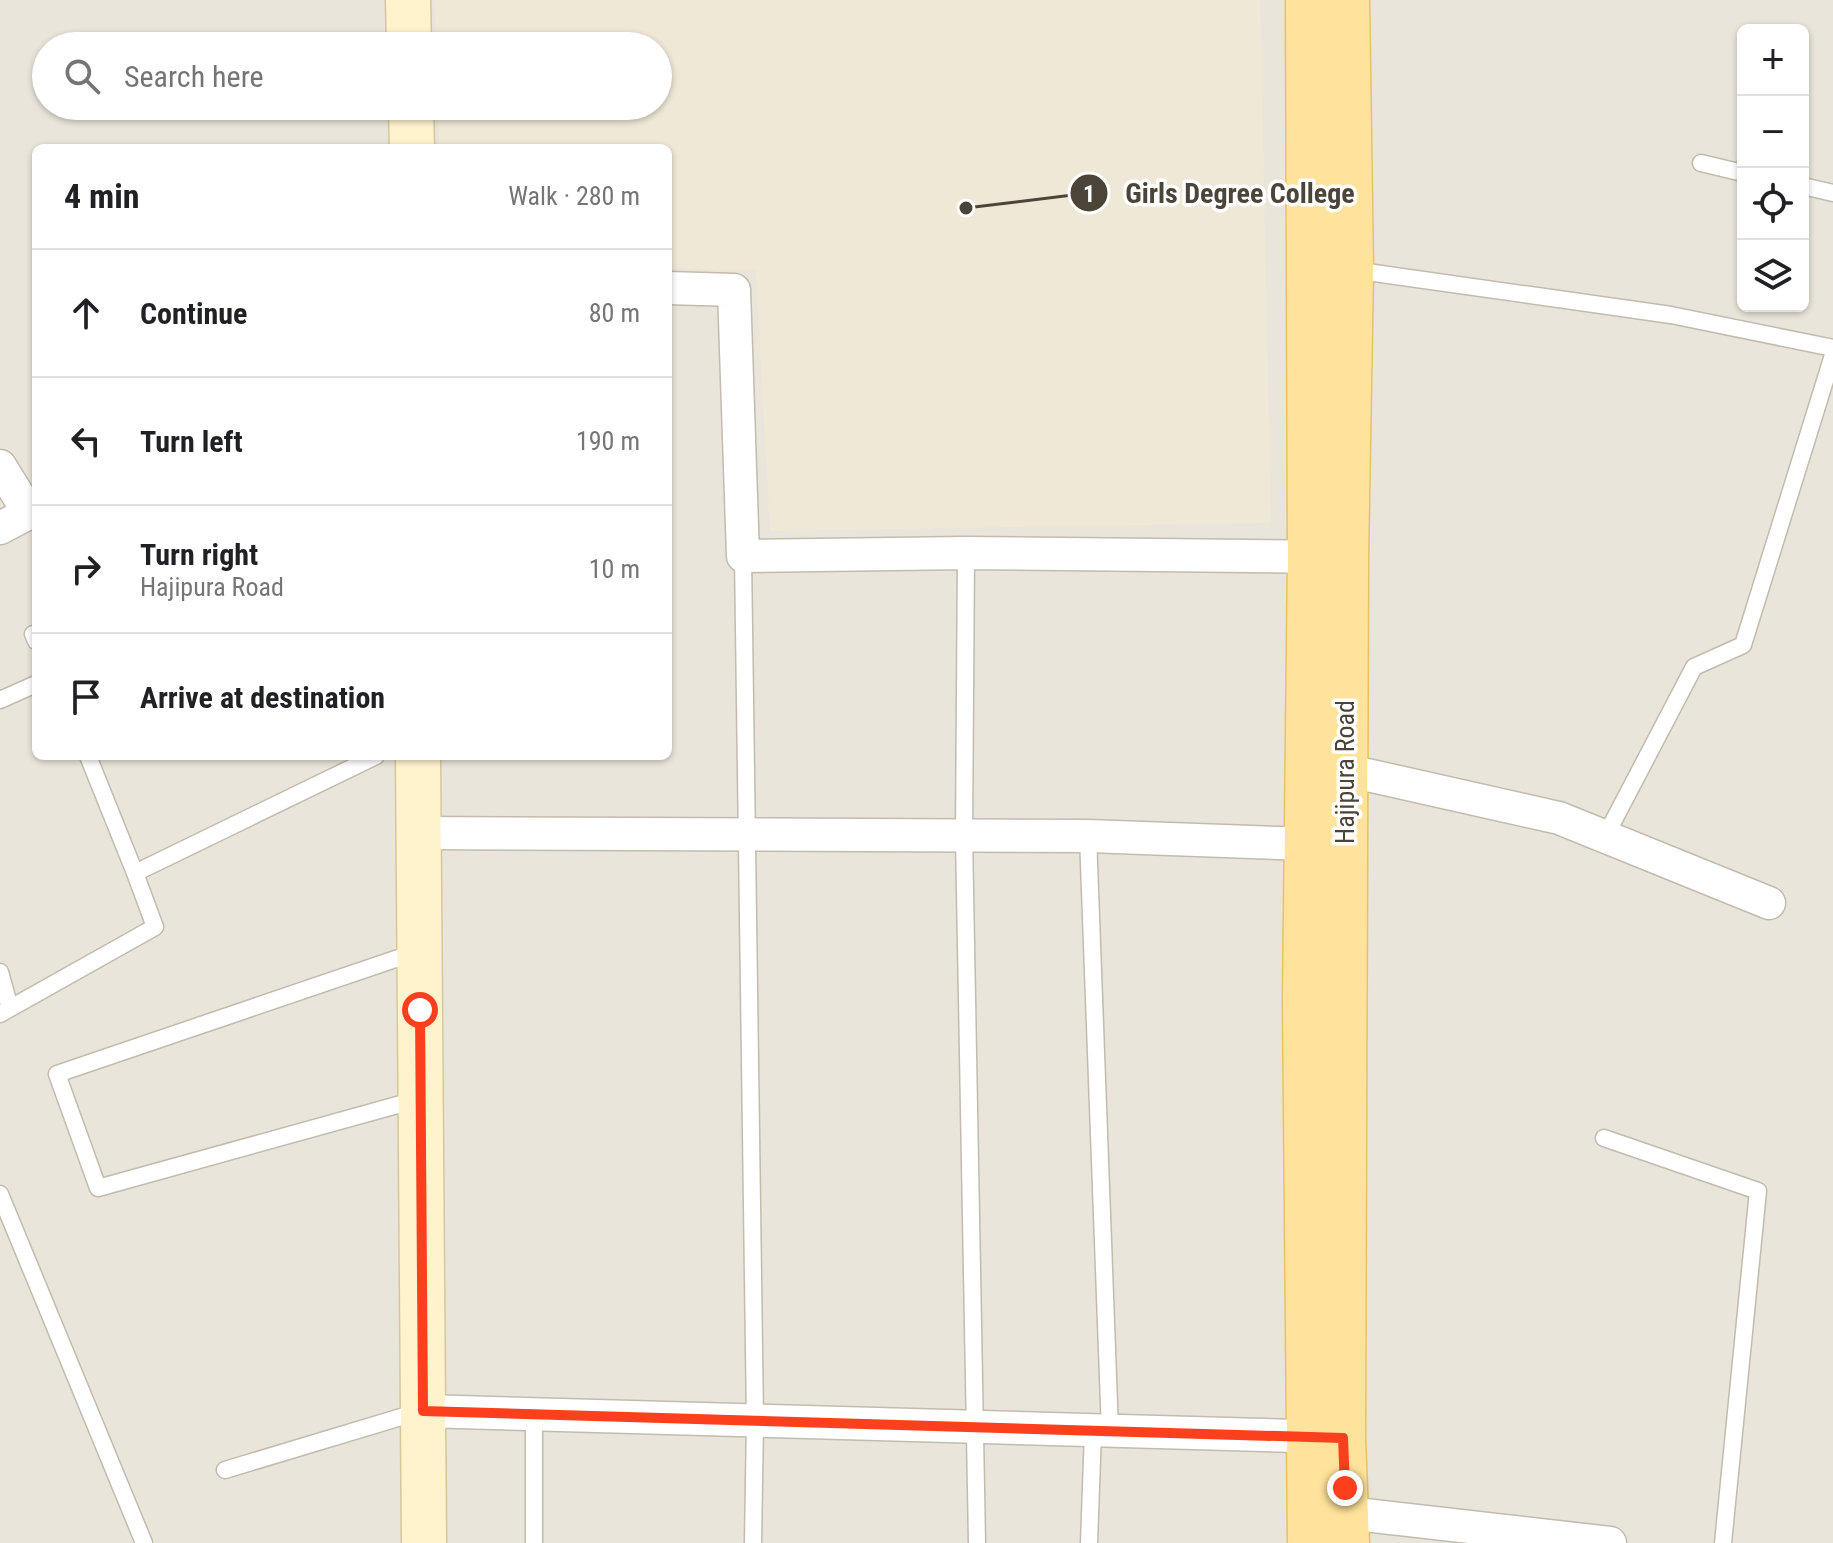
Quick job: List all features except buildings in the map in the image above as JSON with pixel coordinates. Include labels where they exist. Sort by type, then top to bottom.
[{"type":"main road","points":[[1308,0],[1328,557],[1307,844],[1305,1001],[1326,1437]]},
{"type":"main road","name":"Hajipura Road","points":[[1328,1528],[1326,1437],[1345,770],[1328,557],[1351,270],[1347,0]]},
{"type":"street","points":[[408,0],[409,32]]},
{"type":"street","points":[[411,120],[412,144]]},
{"type":"street","points":[[672,288],[734,290],[743,556],[966,553],[1328,557]]},
{"type":"street","points":[[0,466],[32,511],[0,528]]},
{"type":"street","points":[[418,760],[424,1543]]},
{"type":"street","points":[[1345,770],[1559,818],[1769,903]]},
{"type":"street","points":[[419,833],[1088,836],[1307,844]]},
{"type":"street","points":[[423,1411],[1326,1437]]},
{"type":"street","points":[[1328,1528],[1610,1543]]},
{"type":"lane","points":[[1701,163],[1737,172]]},
{"type":"lane","points":[[1809,187],[1833,193]]},
{"type":"lane","points":[[1351,270],[1671,315],[1833,348]]},
{"type":"lane","points":[[1605,837],[1694,667],[1743,645],[1833,355]]},
{"type":"lane","points":[[966,553],[964,836],[977,1543]]},
{"type":"lane","points":[[743,556],[755,1421],[753,1543]]},
{"type":"lane","points":[[0,700],[32,686]]},
{"type":"lane","points":[[0,972],[5,1011],[155,927],[90,760]]},
{"type":"lane","points":[[135,873],[368,760]]},
{"type":"lane","points":[[1088,836],[1102,1431],[1089,1543]]},
{"type":"lane","points":[[420,950],[57,1074],[98,1188],[421,1099]]},
{"type":"lane","points":[[1604,1138],[1758,1191],[1723,1543]]},
{"type":"lane","points":[[0,1194],[144,1543]]},
{"type":"lane","points":[[225,1470],[423,1411]]},
{"type":"lane","points":[[534,1414],[534,1543]]},
{"type":"shaded area","points":[[0,0],[1833,0],[1833,1543],[0,1543]]},
{"type":"shaded area","points":[[435,0],[1260,0],[1271,523],[770,531],[756,271],[672,268],[672,144],[439,144],[438,120],[672,120],[672,32],[436,32]]},
{"type":"place","name":"Girls Degree College","points":[[966,208]]},
{"type":"route","points":[[420,1010],[423,1411],[1343,1438],[1345,1488]]}]
